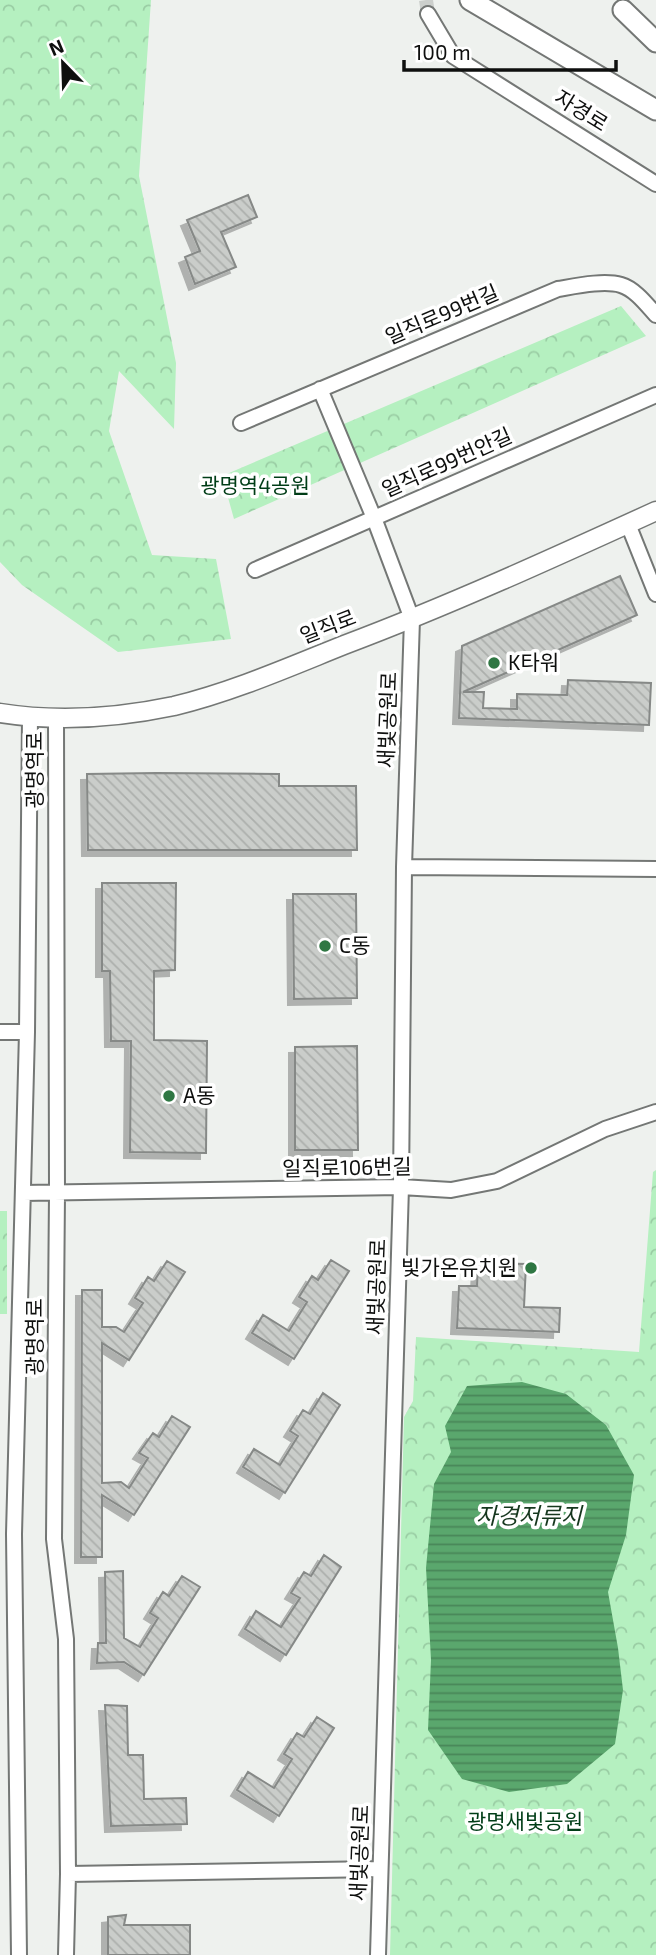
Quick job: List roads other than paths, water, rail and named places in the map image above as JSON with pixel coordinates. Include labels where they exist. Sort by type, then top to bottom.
[{"type":"highway","points":[[470,0],[656,110]]},
{"type":"highway","points":[[623,10],[656,42]]},
{"type":"main road","name":"일직로","points":[[0,713],[56,718],[108,716],[175,705],[249,682],[412,619],[656,511]]},
{"type":"street","name":"자경로","points":[[428,14],[453,56],[656,184]]},
{"type":"street","name":"일직로99번길","points":[[241,423],[558,289],[586,284],[622,285],[640,298],[656,315]]},
{"type":"street","points":[[320,389],[374,518],[412,619]]},
{"type":"street","name":"일직로99번안길","points":[[255,570],[656,395]]},
{"type":"street","points":[[628,524],[656,594]]},
{"type":"street","name":"새빛공원로","points":[[378,1955],[401,1187],[404,867],[412,619]]},
{"type":"street","name":"광명역로","points":[[19,1955],[14,1534],[27,1031],[30,717]]},
{"type":"street","name":"광명역로","points":[[56,718],[57,1194],[54,1539],[66,1639],[66,1955]]},
{"type":"street","points":[[404,867],[656,869]]},
{"type":"street","points":[[0,1032],[27,1031]]},
{"type":"street","name":"일직로106번길","points":[[23,1193],[401,1187],[451,1190],[497,1181],[605,1129],[656,1112]]},
{"type":"street","points":[[68,1874],[380,1869]]},
{"type":"water","name":"자경저류지","points":[[522,1382],[566,1394],[606,1425],[634,1475],[626,1535],[608,1592],[623,1690],[615,1744],[567,1784],[509,1792],[462,1779],[428,1730],[431,1660],[426,1568],[434,1484],[451,1452],[445,1426],[467,1386]]},
{"type":"tunnel","points":[[426,0],[428,14]]},
{"type":"place","name":"K타워","points":[[494,663]]},
{"type":"place","name":"C동","points":[[325,946]]},
{"type":"place","name":"A동","points":[[169,1096]]},
{"type":"place","name":"빛가온유치원","points":[[531,1268]]},
{"type":"park label","name":"광명역4공원","points":[[255,486]]},
{"type":"park label","name":"광명새빛공원","points":[[525,1822]]}]
